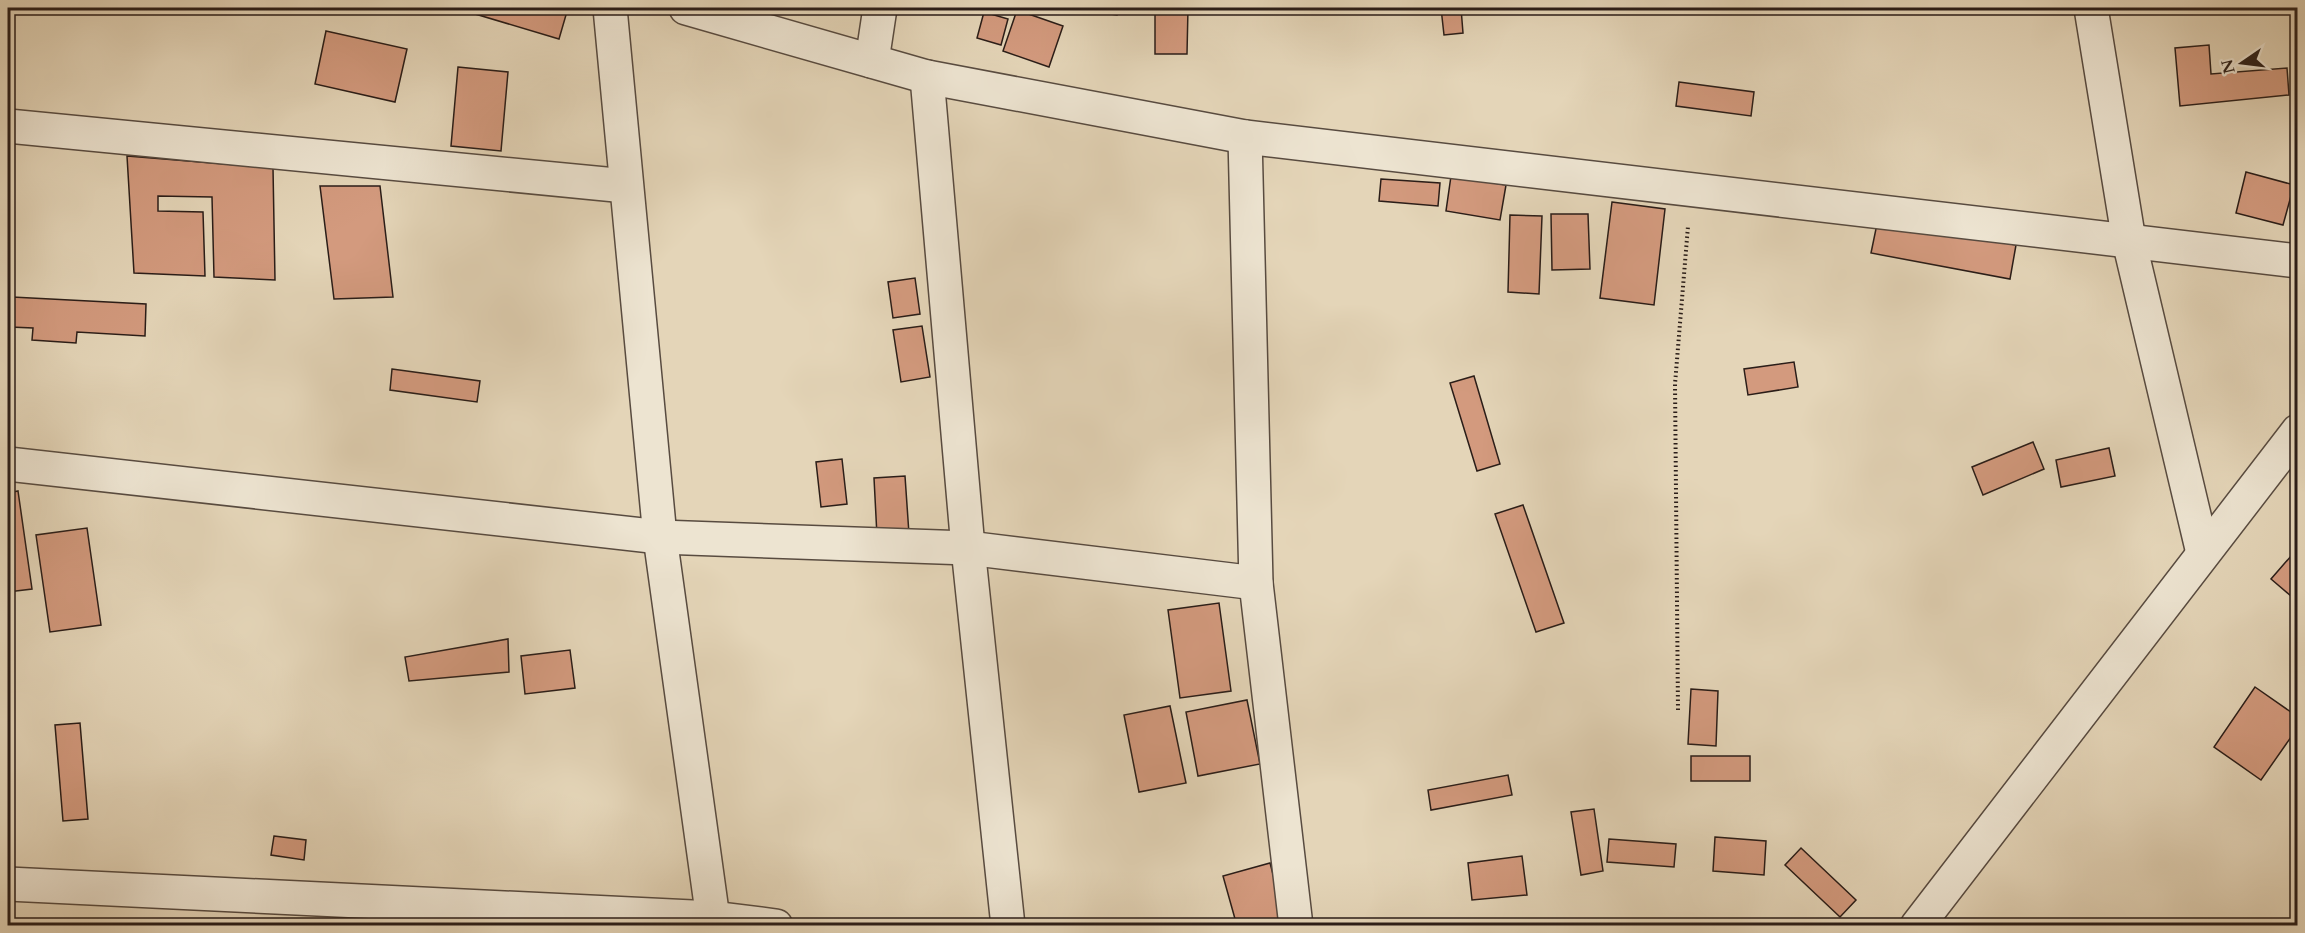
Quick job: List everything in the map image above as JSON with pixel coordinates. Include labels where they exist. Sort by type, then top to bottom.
[{"type":"street","points":[[610,8],[660,537],[713,922]]},
{"type":"street","points":[[686,8],[927,77],[1245,137],[2298,261]]},
{"type":"street","points":[[872,61],[880,8]]},
{"type":"street","points":[[2091,8],[2128,241],[2203,553]]},
{"type":"street","points":[[927,77],[968,548],[1008,926]]},
{"type":"street","points":[[8,126],[626,186]]},
{"type":"street","points":[[1245,137],[1256,583],[1296,926]]},
{"type":"street","points":[[1917,926],[2298,430]]},
{"type":"street","points":[[8,464],[660,537],[968,548],[1256,583]]},
{"type":"street","points":[[8,884],[291,912],[713,922],[776,926]]},
{"type":"path","points":[[1678,710],[1675,384],[1690,189]]},
{"type":"building","points":[[455,8],[568,8],[559,39]]},
{"type":"building","points":[[1065,8],[1118,8],[1117,15]]},
{"type":"building","points":[[1155,8],[1188,8],[1187,54],[1155,54]]},
{"type":"building","points":[[1441,8],[1461,8],[1463,33],[1444,35]]},
{"type":"building","points":[[1017,10],[1063,26],[1049,67],[1003,51]]},
{"type":"building","points":[[984,12],[1008,19],[1001,45],[977,38]]},
{"type":"building","points":[[326,31],[407,49],[395,102],[315,84]]},
{"type":"building","points":[[2209,45],[2211,74],[2287,68],[2289,95],[2180,106],[2175,48]]},
{"type":"building","points":[[458,67],[508,72],[501,151],[451,146]]},
{"type":"building","points":[[1679,82],[1754,92],[1751,116],[1676,106]]},
{"type":"building","points":[[127,156],[273,168],[275,280],[214,277],[212,197],[158,196],[158,211],[203,212],[205,276],[134,273]]},
{"type":"building","points":[[2246,172],[2294,185],[2283,225],[2236,213]]},
{"type":"building","points":[[1451,176],[1506,185],[1500,220],[1446,211]]},
{"type":"building","points":[[1381,179],[1440,183],[1438,206],[1379,201]]},
{"type":"building","points":[[320,186],[380,186],[393,297],[334,299]]},
{"type":"building","points":[[1612,202],[1665,209],[1654,305],[1600,298]]},
{"type":"building","points":[[1551,214],[1588,214],[1590,269],[1552,270]]},
{"type":"building","points":[[1510,215],[1542,216],[1539,294],[1508,292]]},
{"type":"building","points":[[1878,219],[2016,245],[2010,279],[1871,253]]},
{"type":"building","points":[[915,278],[920,314],[893,318],[888,282]]},
{"type":"building","points":[[12,297],[146,304],[145,336],[77,332],[76,343],[32,340],[33,328],[10,327]]},
{"type":"building","points":[[922,326],[930,377],[901,382],[893,330]]},
{"type":"building","points":[[1794,362],[1798,387],[1748,395],[1744,369]]},
{"type":"building","points":[[392,369],[480,381],[477,402],[390,390]]},
{"type":"building","points":[[1474,376],[1500,464],[1477,471],[1450,383]]},
{"type":"building","points":[[2033,442],[2044,469],[1983,495],[1972,467]]},
{"type":"building","points":[[2109,448],[2115,476],[2061,487],[2056,460]]},
{"type":"building","points":[[842,459],[847,504],[821,507],[816,462]]},
{"type":"building","points":[[905,476],[909,534],[877,536],[874,478]]},
{"type":"building","points":[[18,491],[32,589],[8,592],[8,493]]},
{"type":"building","points":[[1523,505],[1564,623],[1536,632],[1495,514]]},
{"type":"building","points":[[87,528],[101,625],[50,632],[36,535]]},
{"type":"building","points":[[2298,548],[2298,602],[2271,579]]},
{"type":"building","points":[[1219,603],[1231,691],[1180,698],[1168,610]]},
{"type":"building","points":[[508,639],[509,672],[409,681],[405,657]]},
{"type":"building","points":[[570,650],[575,688],[525,694],[521,656]]},
{"type":"building","points":[[2255,687],[2298,717],[2298,727],[2261,780],[2214,747]]},
{"type":"building","points":[[1691,689],[1718,691],[1716,746],[1688,744]]},
{"type":"building","points":[[1247,700],[1260,764],[1198,776],[1186,712]]},
{"type":"building","points":[[1170,706],[1186,783],[1139,792],[1124,715]]},
{"type":"building","points":[[80,723],[88,819],[63,821],[55,725]]},
{"type":"building","points":[[1691,756],[1750,756],[1750,781],[1691,781]]},
{"type":"building","points":[[1508,775],[1512,795],[1431,810],[1428,790]]},
{"type":"building","points":[[1594,809],[1603,871],[1581,875],[1571,812]]},
{"type":"building","points":[[274,836],[306,840],[304,860],[271,855]]},
{"type":"building","points":[[1715,837],[1766,841],[1764,875],[1713,871]]},
{"type":"building","points":[[1609,839],[1676,844],[1674,867],[1607,862]]},
{"type":"building","points":[[1801,848],[1856,900],[1840,917],[1785,865]]},
{"type":"building","points":[[1522,856],[1527,895],[1472,900],[1468,863]]},
{"type":"building","points":[[1270,863],[1287,926],[1237,926],[1223,876]]}]
